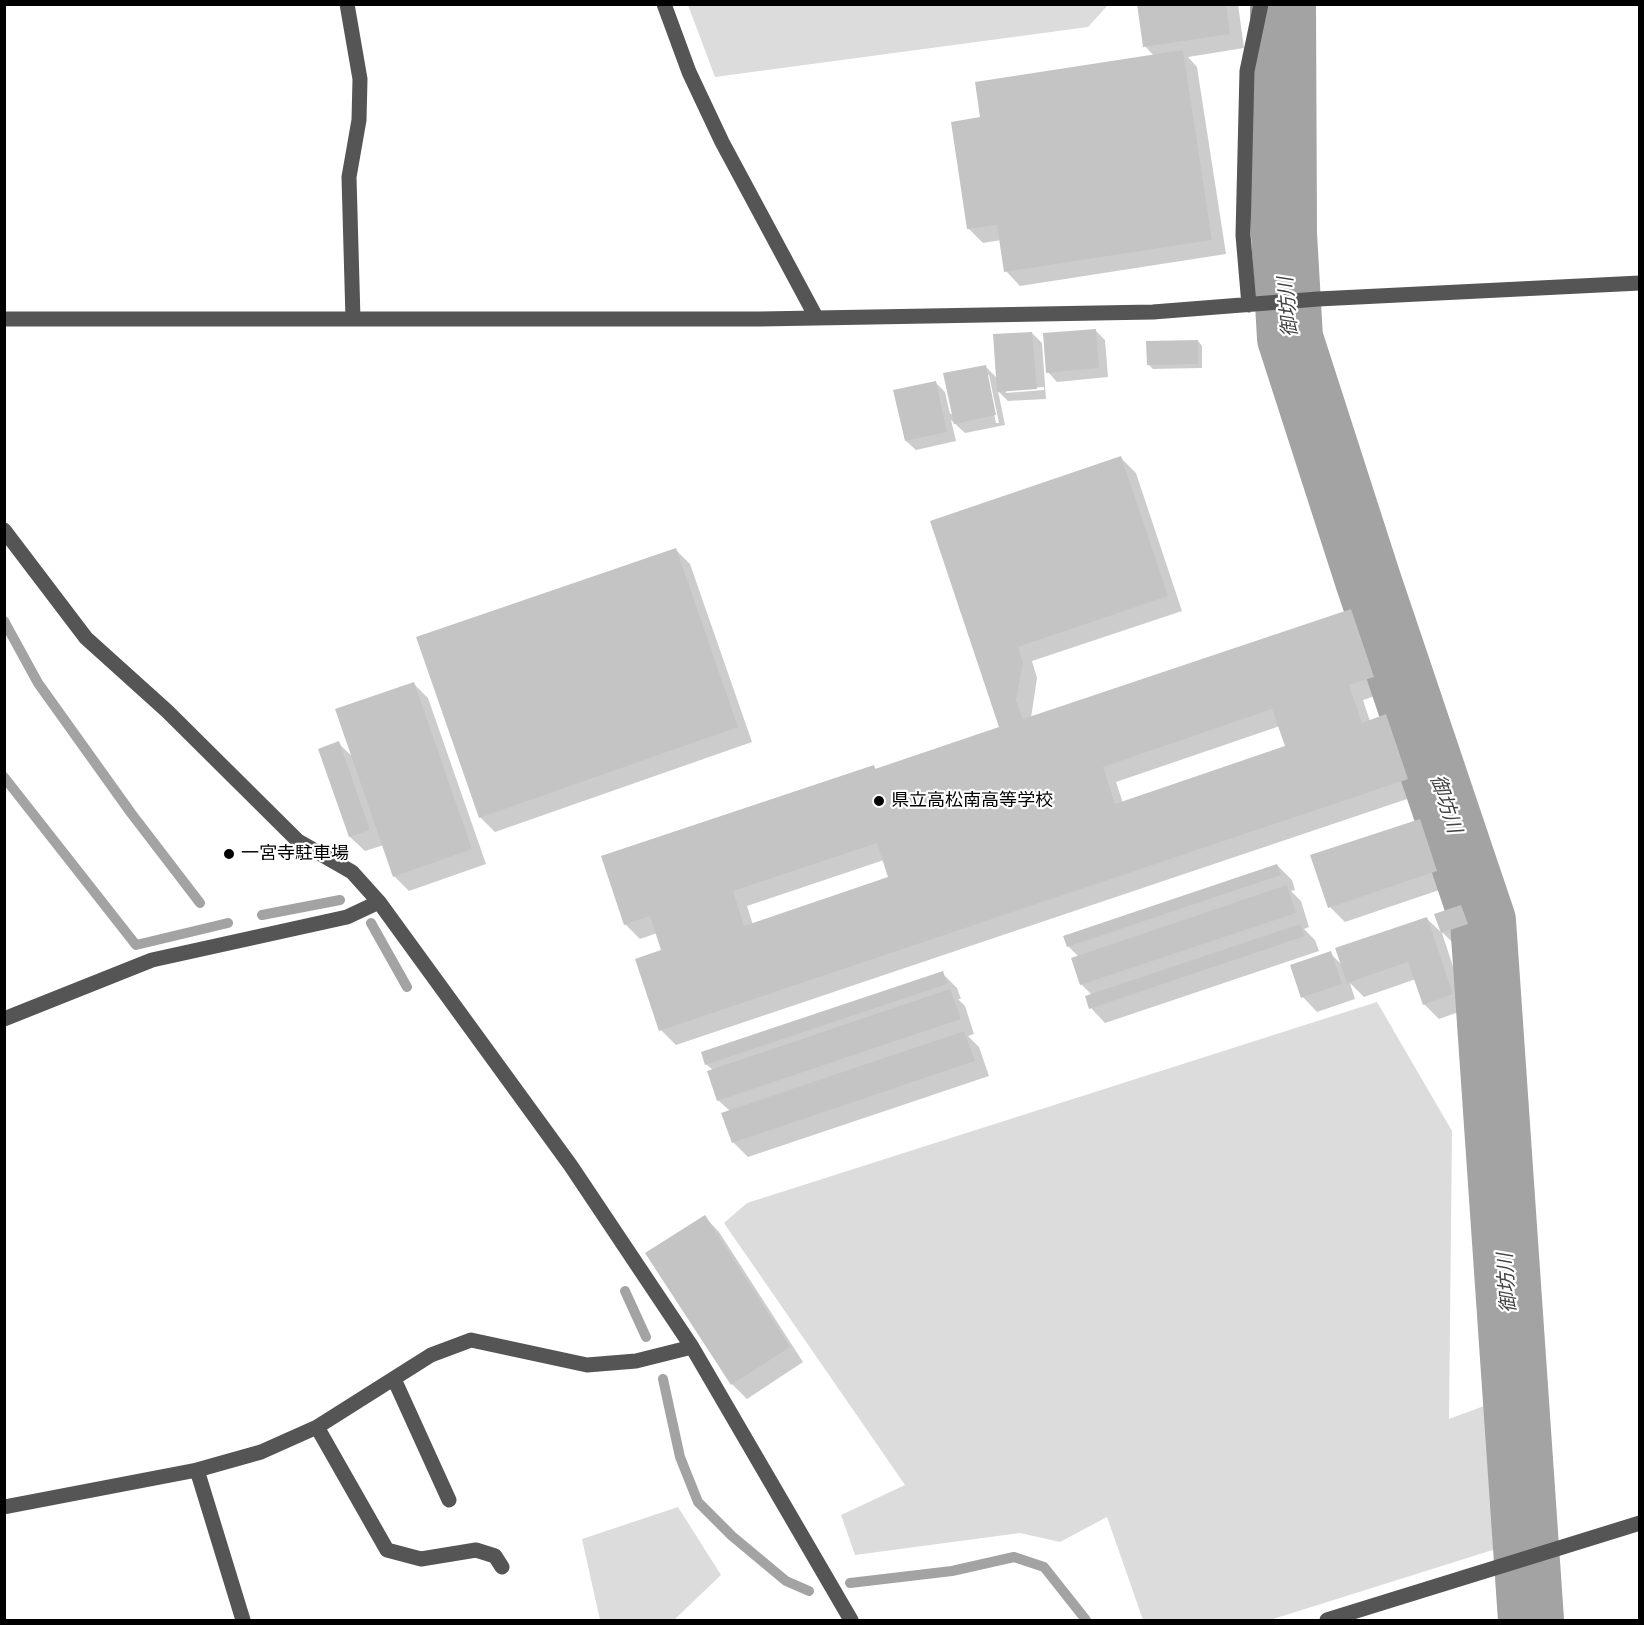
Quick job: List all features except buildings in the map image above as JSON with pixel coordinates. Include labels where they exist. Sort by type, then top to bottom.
[{"type":"street","points":[[346,4],[360,79],[359,120],[349,177],[353,319]]},
{"type":"street","points":[[664,4],[689,72],[722,142],[816,317]]},
{"type":"street","points":[[1252,304],[1243,235],[1247,71],[1261,4]]},
{"type":"street","points":[[4,319],[816,317],[1153,312],[1318,299],[1640,283]]},
{"type":"street","points":[[4,530],[86,638],[167,711],[298,841],[352,872],[379,902],[571,1167],[692,1347],[851,1620]]},
{"type":"street","points":[[4,1019],[152,960],[347,916],[379,902]]},
{"type":"street","points":[[4,1507],[198,1470],[261,1452],[317,1427],[431,1355],[471,1340],[587,1365],[636,1361],[692,1347]]},
{"type":"street","points":[[394,1379],[448,1500]]},
{"type":"street","points":[[317,1427],[387,1550],[421,1559],[476,1550],[495,1556],[502,1567]]},
{"type":"street","points":[[198,1470],[243,1620]]},
{"type":"street","points":[[1327,1620],[1640,1523]]},
{"type":"shaded area","points":[[688,5],[1108,5],[1088,27],[715,77]]},
{"type":"shaded area","points":[[1377,1002],[1452,1131],[1449,1419],[1492,1403],[1499,1548],[1270,1620],[1143,1620],[1107,1517],[1060,1542],[1020,1533],[855,1555],[841,1515],[905,1485],[724,1223],[747,1203]]},
{"type":"shaded area","points":[[678,1507],[721,1575],[674,1620],[600,1620],[582,1539]]},
{"type":"waterway","name":"御坊川","points":[[1283,4],[1284,234],[1290,338],[1368,580],[1483,921],[1531,1620]]},
{"type":"waterway","points":[[4,621],[38,683],[131,813],[200,903]]},
{"type":"waterway","points":[[4,777],[136,945],[228,923]]},
{"type":"waterway","points":[[262,915],[340,900]]},
{"type":"waterway","points":[[371,923],[407,987]]},
{"type":"waterway","points":[[625,1291],[646,1337]]},
{"type":"waterway","points":[[663,1379],[680,1457],[698,1502],[732,1536],[786,1581],[809,1591]]},
{"type":"waterway","points":[[850,1583],[952,1571],[1014,1557],[1044,1567],[1086,1620]]},
{"type":"place","name":"県立高松南高等学校","points":[[879,801]]},
{"type":"place","name":"一宮寺駐車場","points":[[229,854]]}]
